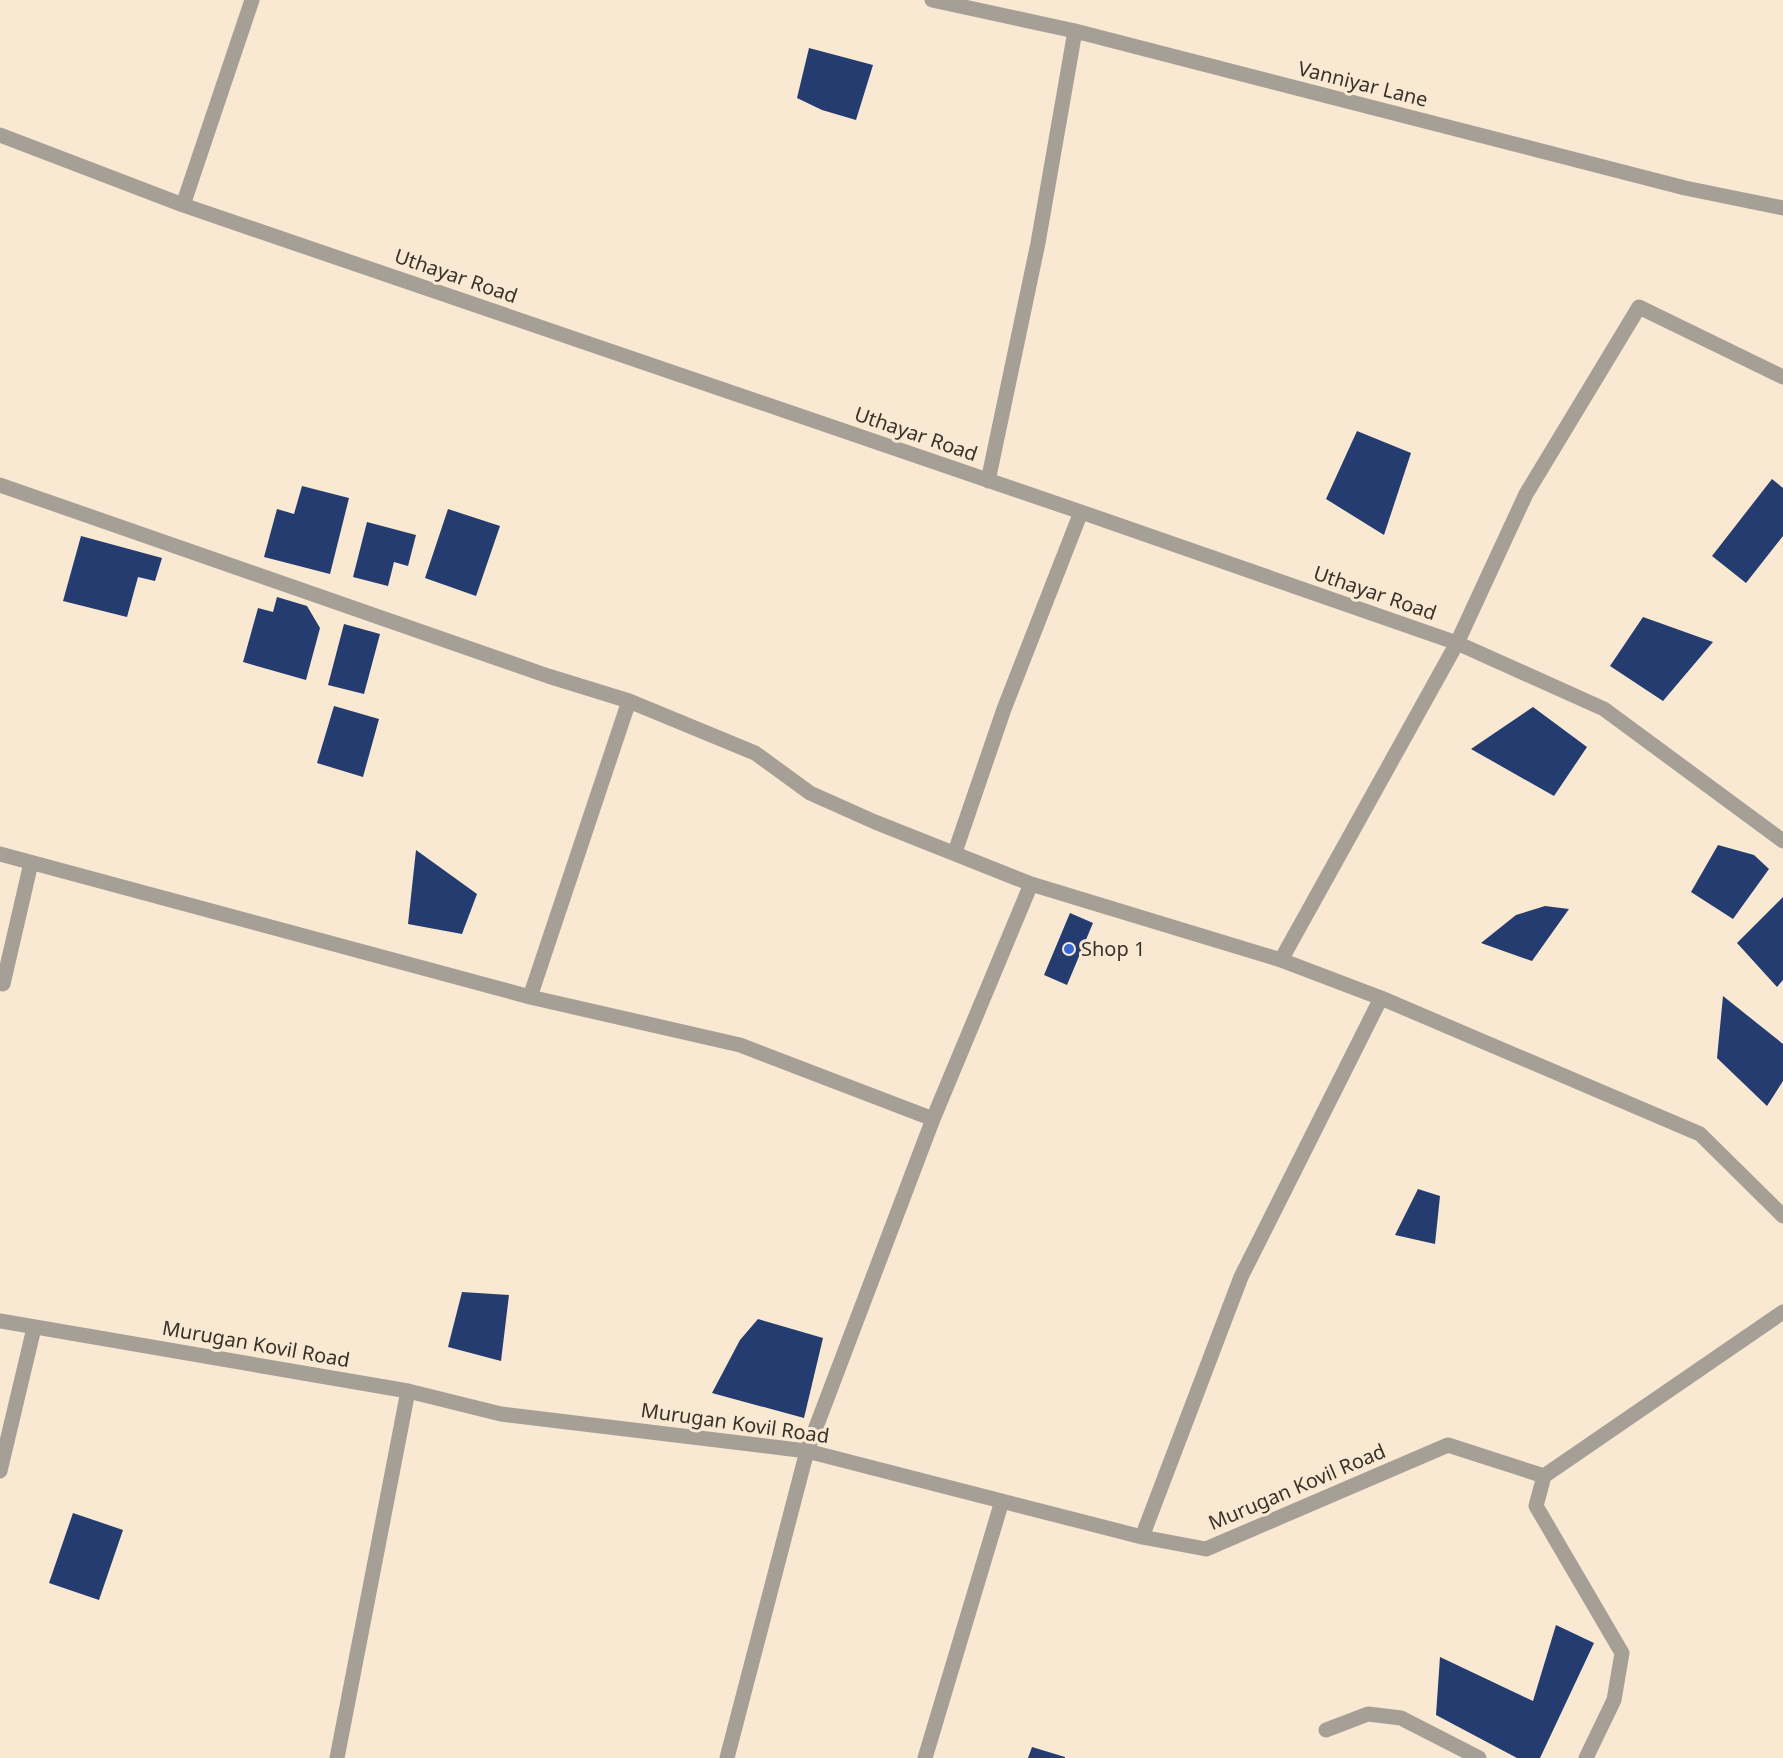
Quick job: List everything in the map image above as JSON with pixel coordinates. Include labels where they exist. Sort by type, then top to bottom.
[{"type":"street","points":[[183,205],[252,0]]},
{"type":"street","name":"Vanniyar Lane","points":[[932,0],[1075,31],[1685,188],[1783,208]]},
{"type":"street","points":[[988,481],[1038,243],[1075,31]]},
{"type":"street","name":"Uthayar Road","points":[[0,135],[183,205],[1081,512],[1457,644],[1604,709],[1783,841]]},
{"type":"street","points":[[1281,960],[1457,644],[1526,494],[1639,307],[1783,377]]},
{"type":"street","points":[[0,485],[548,676],[629,700],[755,753],[810,793],[875,822],[1031,884],[1281,960],[1381,998],[1700,1134],[1783,1216]]},
{"type":"street","points":[[955,852],[1004,710],[1081,512]]},
{"type":"street","points":[[530,997],[629,700]]},
{"type":"street","points":[[0,854],[530,997],[740,1045],[933,1119]]},
{"type":"street","points":[[3,984],[31,863]]},
{"type":"street","points":[[727,1758],[807,1451],[933,1119],[1031,884]]},
{"type":"street","points":[[1142,1537],[1240,1277],[1381,998]]},
{"type":"street","points":[[1586,1758],[1614,1700],[1622,1653],[1536,1506],[1544,1476],[1783,1312]]},
{"type":"street","name":"Murugan Kovil Road","points":[[0,1321],[408,1391],[501,1414],[807,1451],[1142,1537],[1206,1549],[1448,1445],[1544,1476]]},
{"type":"street","points":[[0,1471],[34,1328]]},
{"type":"street","points":[[337,1758],[408,1391]]},
{"type":"street","points":[[926,1758],[1002,1501]]},
{"type":"street","points":[[1326,1730],[1368,1714],[1401,1718],[1479,1758]]},
{"type":"building","points":[[809,48],[873,65],[856,120],[822,110],[797,98]]},
{"type":"building","points":[[1357,431],[1411,453],[1384,535],[1326,499]]},
{"type":"building","points":[[1772,479],[1783,488],[1783,536],[1746,583],[1712,556]]},
{"type":"building","points":[[302,486],[349,498],[330,574],[264,557],[277,509],[294,514]]},
{"type":"building","points":[[448,509],[500,526],[476,596],[425,578]]},
{"type":"building","points":[[367,522],[416,535],[408,566],[394,562],[388,586],[353,577]]},
{"type":"building","points":[[81,536],[162,558],[155,581],[138,577],[127,617],[63,601]]},
{"type":"building","points":[[277,597],[307,606],[320,628],[306,680],[243,662],[258,608],[273,612]]},
{"type":"building","points":[[1643,617],[1713,642],[1663,701],[1610,666]]},
{"type":"building","points":[[344,624],[380,634],[364,694],[328,685]]},
{"type":"building","points":[[334,706],[379,719],[363,777],[317,763]]},
{"type":"building","points":[[1533,707],[1587,747],[1554,796],[1471,749]]},
{"type":"building","points":[[1718,845],[1754,855],[1769,869],[1733,919],[1691,892]]},
{"type":"building","points":[[416,850],[477,894],[462,934],[408,924]]},
{"type":"building","points":[[1783,897],[1783,980],[1777,987],[1737,943]]},
{"type":"building","points":[[1545,906],[1569,909],[1532,961],[1481,943],[1516,915]]},
{"type":"building","name":"Shop 1","points":[[1070,913],[1093,923],[1067,985],[1044,975]]},
{"type":"building","points":[[1723,996],[1783,1044],[1783,1081],[1767,1106],[1717,1058]]},
{"type":"building","points":[[1418,1189],[1440,1196],[1435,1244],[1395,1235]]},
{"type":"building","points":[[462,1292],[509,1295],[501,1361],[448,1347]]},
{"type":"building","points":[[758,1319],[823,1338],[804,1418],[712,1393],[740,1340]]},
{"type":"building","points":[[73,1513],[123,1530],[99,1600],[49,1583]]},
{"type":"building","points":[[1556,1625],[1594,1643],[1540,1758],[1517,1758],[1436,1715],[1440,1657],[1533,1701]]},
{"type":"building","points":[[1032,1747],[1065,1757],[1065,1758],[1028,1758]]},
{"type":"place","name":"Shop 1","points":[[1069,949]]}]
